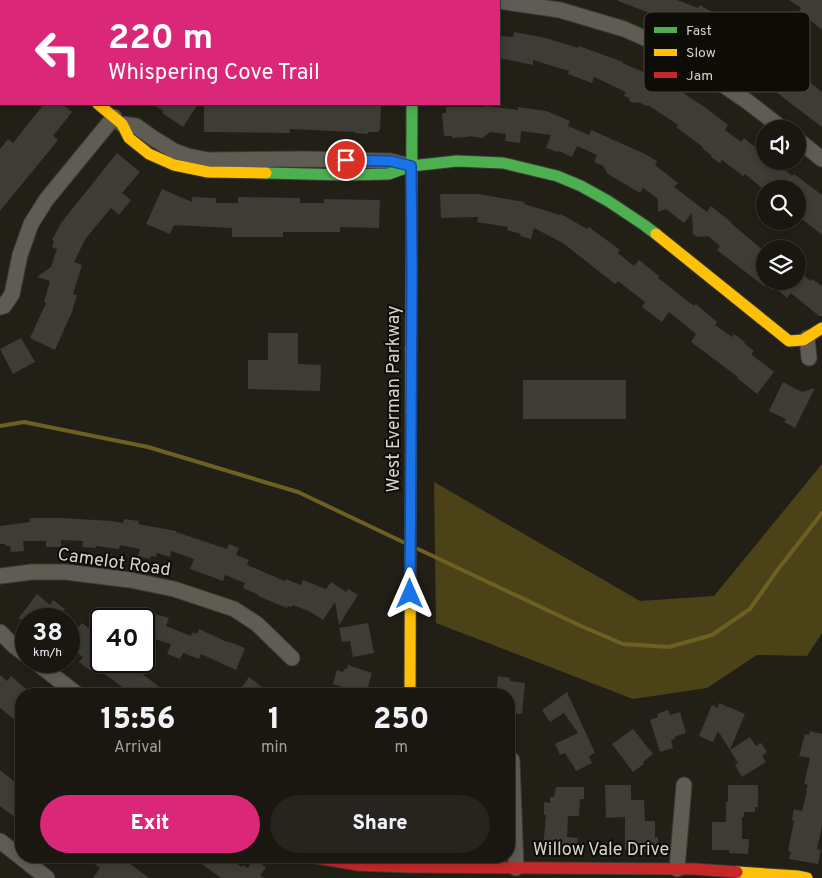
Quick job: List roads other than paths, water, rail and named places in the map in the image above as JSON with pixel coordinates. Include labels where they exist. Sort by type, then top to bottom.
[{"type":"street","points":[[500,1],[560,10],[624,29],[644,38]]},
{"type":"street","points":[[734,92],[771,120]]},
{"type":"street","points":[[99,105],[118,121],[136,126],[174,151],[231,166],[304,159],[346,168],[390,161],[411,166],[457,161],[502,163],[557,176],[582,186],[644,225],[789,340],[798,342],[822,328]]},
{"type":"street","name":"West Everman Parkway","points":[[410,688],[412,105]]},
{"type":"street","points":[[0,307],[4,306],[12,294],[20,255],[31,224],[46,200],[118,121]]},
{"type":"street","points":[[806,146],[822,159]]},
{"type":"street","points":[[807,338],[809,358]]},
{"type":"street","name":"Camelot Road","points":[[0,576],[32,572],[65,572],[130,580],[174,589],[234,609],[257,624],[292,658]]},
{"type":"street","points":[[0,632],[15,647]]},
{"type":"street","points":[[50,673],[69,688]]},
{"type":"street","points":[[677,869],[684,785]]},
{"type":"street","points":[[515,841],[516,868]]},
{"type":"street","points":[[0,842],[15,853]]},
{"type":"street","points":[[27,863],[47,878]]},
{"type":"street","name":"Willow Vale Drive","points":[[346,863],[409,867],[703,869],[807,878]]},
{"type":"waterway","points":[[0,426],[24,422],[148,447],[298,492],[403,542]]},
{"type":"waterway","points":[[418,549],[623,644],[669,647],[712,635],[750,609],[822,513]]}]
